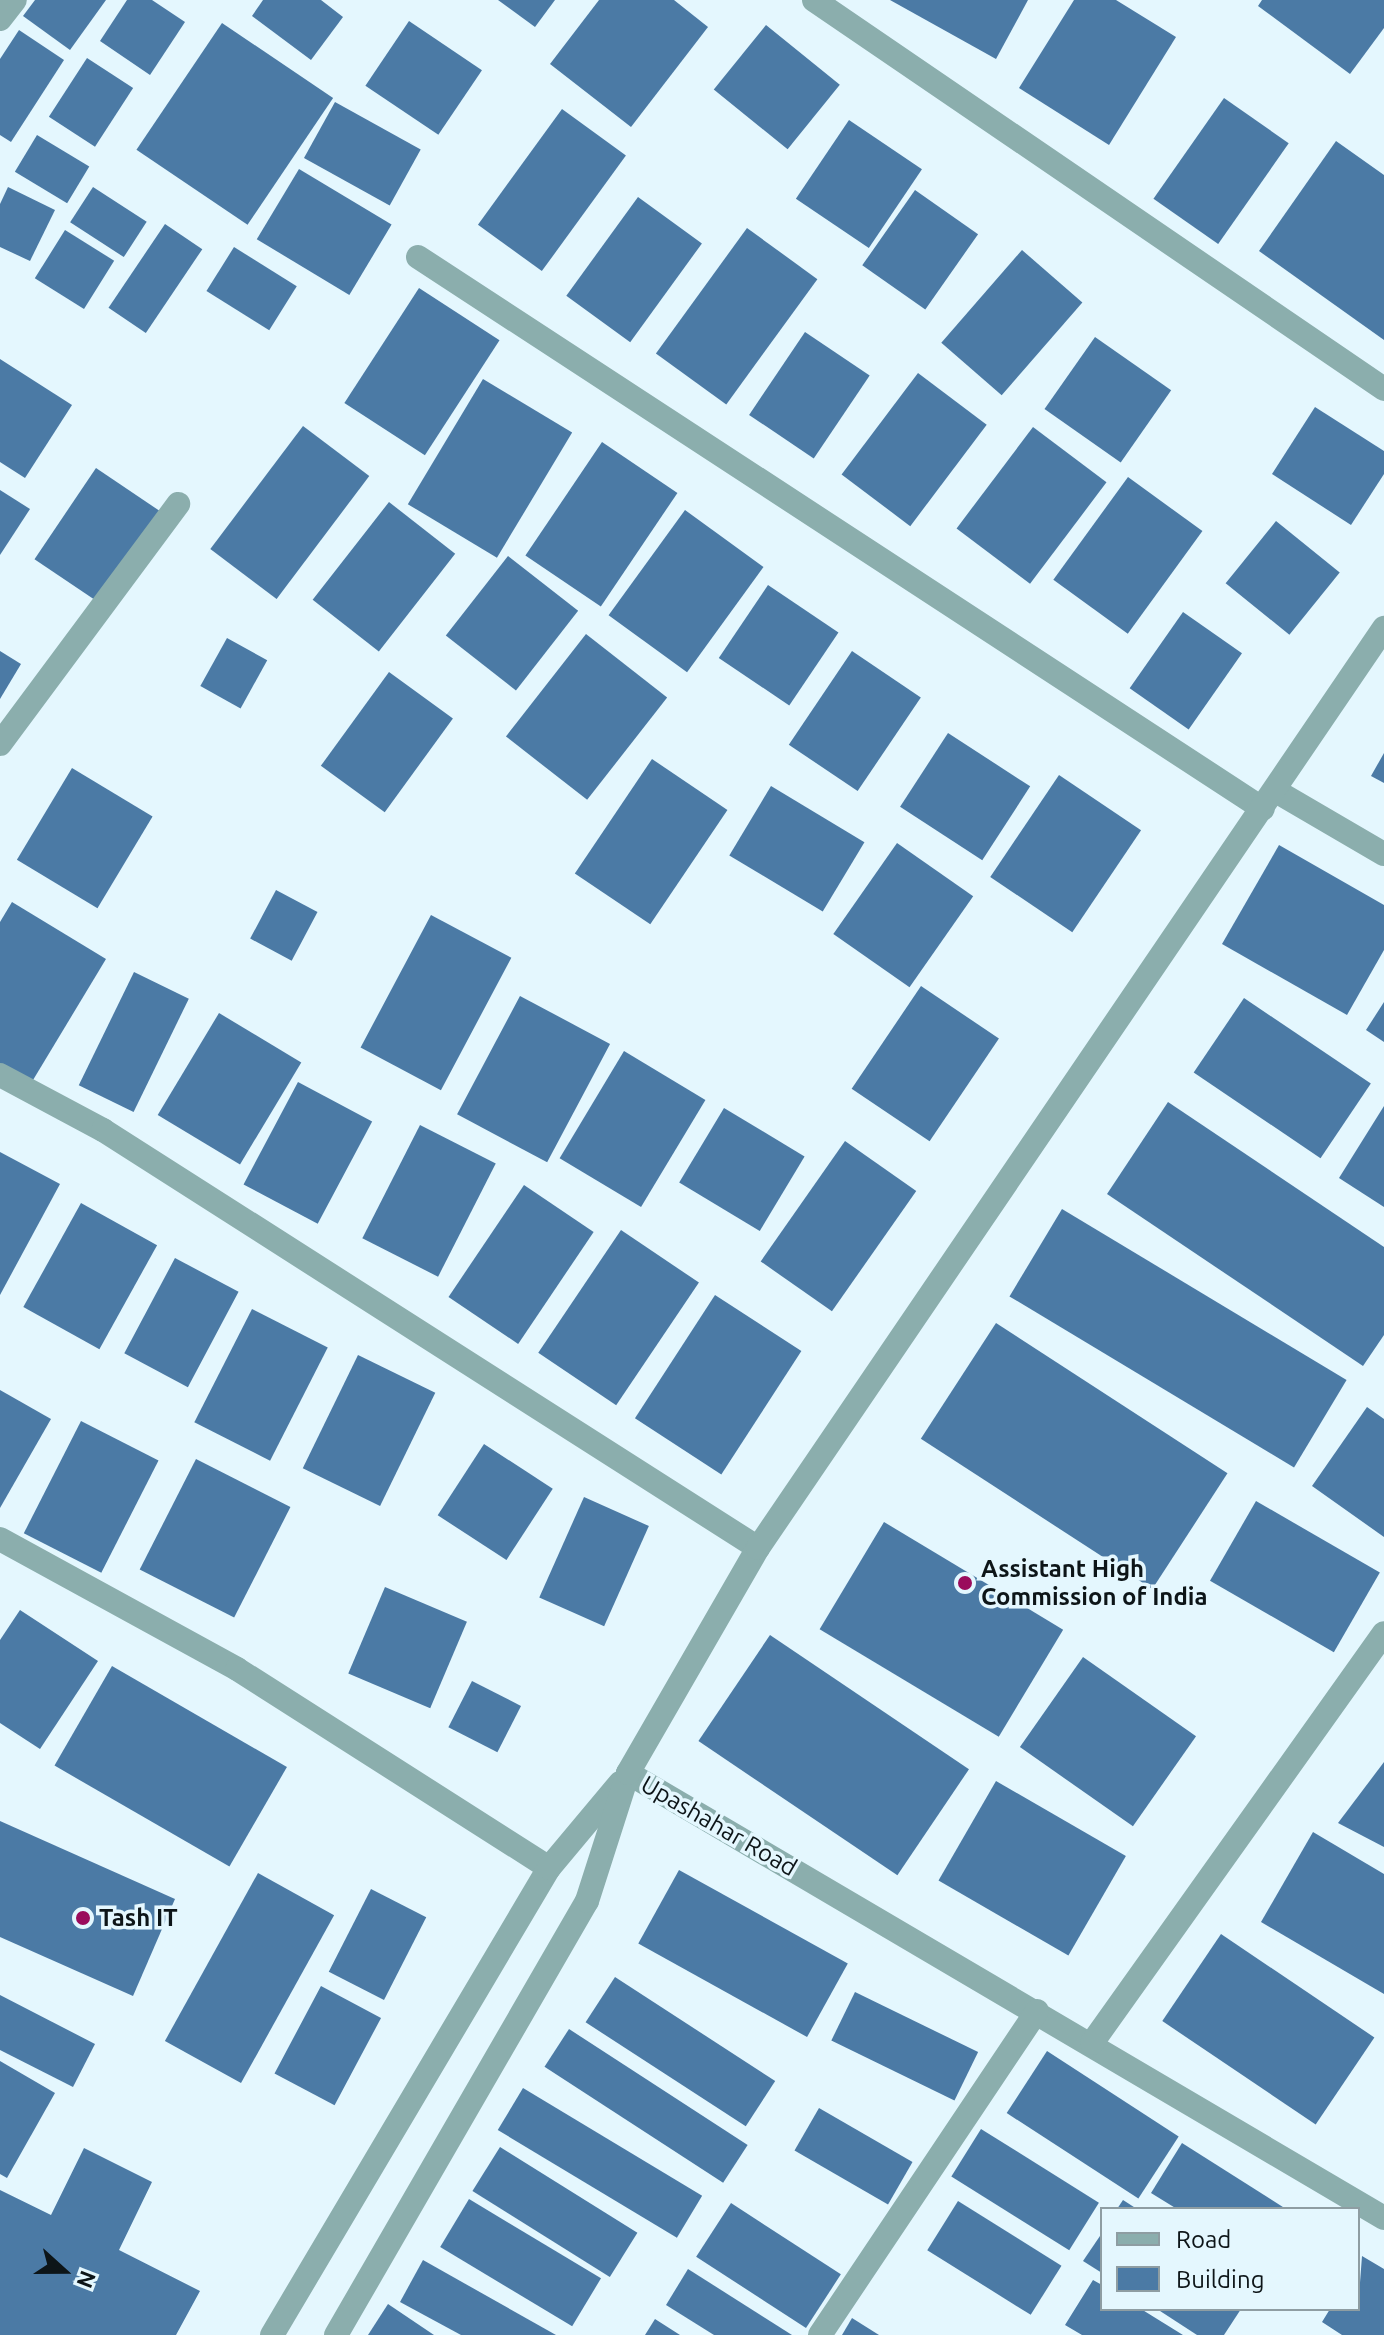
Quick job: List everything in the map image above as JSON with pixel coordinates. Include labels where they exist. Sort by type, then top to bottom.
[{"type":"street","points":[[0,19],[15,0]]},
{"type":"street","points":[[814,0],[1384,389]]},
{"type":"street","points":[[418,257],[1269,800],[1384,854]]},
{"type":"street","points":[[0,744],[178,504]]},
{"type":"street","points":[[336,2335],[587,1901],[628,1773],[758,1548],[1384,628]]},
{"type":"street","points":[[0,1075],[103,1130],[758,1548]]},
{"type":"street","points":[[0,1539],[237,1669],[549,1868]]},
{"type":"street","points":[[1092,2043],[1384,1633]]},
{"type":"street","name":"Upashahar Road","points":[[272,2335],[549,1868],[628,1773],[1092,2043],[1384,2218]]},
{"type":"street","points":[[820,2335],[1037,2011]]},
{"type":"building","points":[[35,0],[106,0],[70,50],[23,16]]},
{"type":"building","points":[[127,0],[152,0],[185,22],[150,75],[100,41]]},
{"type":"building","points":[[263,0],[321,0],[343,17],[311,60],[252,16]]},
{"type":"building","points":[[498,0],[555,0],[535,27]]},
{"type":"building","points":[[599,0],[674,0],[708,27],[631,127],[550,64]]},
{"type":"building","points":[[890,0],[1028,0],[996,59]]},
{"type":"building","points":[[1074,0],[1116,0],[1176,37],[1109,145],[1019,88]]},
{"type":"building","points":[[1262,0],[1384,0],[1384,28],[1350,74],[1258,6]]},
{"type":"building","points":[[409,21],[482,70],[438,135],[365,86]]},
{"type":"building","points":[[222,23],[333,98],[248,225],[136,150]]},
{"type":"building","points":[[766,25],[840,85],[788,149],[714,90]]},
{"type":"building","points":[[19,30],[64,60],[11,142],[0,135],[0,59]]},
{"type":"building","points":[[87,58],[133,88],[95,147],[49,117]]},
{"type":"building","points":[[1224,98],[1289,143],[1218,244],[1153,199]]},
{"type":"building","points":[[335,102],[421,150],[390,205],[304,158]]},
{"type":"building","points":[[562,109],[626,155],[542,271],[478,225]]},
{"type":"building","points":[[849,120],[922,169],[869,248],[796,199]]},
{"type":"building","points":[[37,135],[89,166],[67,203],[15,172]]},
{"type":"building","points":[[1336,141],[1384,175],[1384,340],[1259,251]]},
{"type":"building","points":[[299,169],[392,225],[349,295],[257,239]]},
{"type":"building","points":[[8,187],[55,210],[30,261],[0,247],[0,204]]},
{"type":"building","points":[[93,187],[147,222],[124,257],[70,222]]},
{"type":"building","points":[[915,190],[978,234],[925,310],[862,265]]},
{"type":"building","points":[[638,197],[702,243],[630,342],[566,296]]},
{"type":"building","points":[[165,224],[202,249],[146,333],[109,308]]},
{"type":"building","points":[[747,228],[817,279],[726,405],[656,353]]},
{"type":"building","points":[[65,230],[114,261],[84,309],[35,278]]},
{"type":"building","points":[[234,247],[297,286],[269,330],[206,291]]},
{"type":"building","points":[[1022,250],[1082,302],[1002,395],[941,343]]},
{"type":"building","points":[[419,288],[500,340],[425,455],[344,403]]},
{"type":"building","points":[[805,332],[870,376],[814,459],[749,415]]},
{"type":"building","points":[[1095,337],[1171,390],[1121,462],[1045,409]]},
{"type":"building","points":[[0,359],[72,405],[25,478],[0,462]]},
{"type":"building","points":[[918,373],[987,425],[910,526],[842,474]]},
{"type":"building","points":[[483,379],[572,433],[497,558],[408,504]]},
{"type":"building","points":[[1315,407],[1384,451],[1384,474],[1351,525],[1272,474]]},
{"type":"building","points":[[303,426],[369,476],[277,599],[210,549]]},
{"type":"building","points":[[1033,427],[1106,482],[1030,584],[957,528]]},
{"type":"building","points":[[602,442],[677,493],[601,606],[525,556]]},
{"type":"building","points":[[96,468],[164,514],[102,605],[34,559]]},
{"type":"building","points":[[1128,477],[1202,531],[1128,634],[1053,580]]},
{"type":"building","points":[[0,490],[30,509],[0,555]]},
{"type":"building","points":[[389,502],[455,554],[379,651],[313,600]]},
{"type":"building","points":[[685,510],[763,567],[687,672],[609,615]]},
{"type":"building","points":[[1276,521],[1340,573],[1289,635],[1226,583]]},
{"type":"building","points":[[508,556],[578,611],[516,690],[446,636]]},
{"type":"building","points":[[768,585],[838,633],[789,705],[719,658]]},
{"type":"building","points":[[1183,612],[1242,653],[1189,729],[1130,688]]},
{"type":"building","points":[[586,634],[667,697],[587,800],[506,736]]},
{"type":"building","points":[[227,638],[267,660],[241,708],[200,686]]},
{"type":"building","points":[[0,651],[21,664],[0,699]]},
{"type":"building","points":[[852,651],[921,697],[858,791],[789,745]]},
{"type":"building","points":[[389,672],[453,718],[385,812],[321,766]]},
{"type":"building","points":[[948,733],[1030,786],[982,860],[900,807]]},
{"type":"building","points":[[1384,753],[1384,783],[1371,776]]},
{"type":"building","points":[[652,759],[727,810],[650,924],[575,873]]},
{"type":"building","points":[[72,768],[153,816],[97,908],[17,860]]},
{"type":"building","points":[[1059,775],[1141,830],[1072,932],[990,877]]},
{"type":"building","points":[[771,786],[864,842],[823,912],[729,855]]},
{"type":"building","points":[[897,843],[973,896],[910,987],[833,934]]},
{"type":"building","points":[[1279,845],[1384,905],[1384,950],[1347,1015],[1222,944]]},
{"type":"building","points":[[276,890],[317,912],[292,961],[250,939]]},
{"type":"building","points":[[12,902],[106,959],[27,1090],[0,1073],[0,922]]},
{"type":"building","points":[[431,915],[511,958],[441,1090],[361,1047]]},
{"type":"building","points":[[134,972],[189,999],[134,1112],[79,1085]]},
{"type":"building","points":[[921,986],[999,1039],[930,1141],[852,1089]]},
{"type":"building","points":[[520,996],[610,1044],[547,1162],[457,1114]]},
{"type":"building","points":[[1244,998],[1371,1084],[1321,1158],[1194,1073]]},
{"type":"building","points":[[1384,1002],[1384,1042],[1366,1030]]},
{"type":"building","points":[[219,1013],[301,1062],[240,1164],[158,1115]]},
{"type":"building","points":[[624,1051],[705,1100],[641,1207],[560,1158]]},
{"type":"building","points":[[298,1082],[372,1121],[318,1224],[244,1184]]},
{"type":"building","points":[[1168,1102],[1384,1247],[1384,1335],[1363,1366],[1107,1194]]},
{"type":"building","points":[[1384,1106],[1384,1207],[1339,1178]]},
{"type":"building","points":[[724,1108],[805,1156],[760,1231],[679,1183]]},
{"type":"building","points":[[420,1125],[496,1164],[438,1277],[362,1238]]},
{"type":"building","points":[[845,1141],[916,1191],[832,1311],[761,1261]]},
{"type":"building","points":[[0,1152],[60,1184],[0,1295]]},
{"type":"building","points":[[524,1185],[594,1232],[518,1344],[449,1297]]},
{"type":"building","points":[[81,1203],[157,1245],[99,1349],[23,1307]]},
{"type":"building","points":[[1062,1209],[1347,1380],[1294,1467],[1009,1296]]},
{"type":"building","points":[[621,1230],[699,1283],[616,1405],[538,1353]]},
{"type":"building","points":[[175,1258],[239,1292],[188,1387],[124,1353]]},
{"type":"building","points":[[715,1295],[801,1351],[721,1474],[635,1418]]},
{"type":"building","points":[[252,1309],[328,1348],[270,1461],[194,1422]]},
{"type":"building","points":[[996,1323],[1227,1473],[1152,1589],[921,1439]]},
{"type":"building","points":[[358,1355],[435,1393],[380,1506],[303,1468]]},
{"type":"building","points":[[0,1390],[51,1419],[0,1508]]},
{"type":"building","points":[[1367,1407],[1384,1419],[1384,1537],[1312,1486]]},
{"type":"building","points":[[81,1421],[159,1460],[101,1573],[24,1533]]},
{"type":"building","points":[[484,1444],[553,1489],[506,1560],[438,1515]]},
{"type":"building","points":[[196,1459],[290,1507],[234,1618],[140,1569]]},
{"type":"building","points":[[584,1497],[649,1526],[604,1626],[539,1597]]},
{"type":"building","points":[[1256,1501],[1380,1572],[1334,1652],[1210,1581]]},
{"type":"building","points":[[884,1522],[1063,1630],[999,1737],[820,1629]]},
{"type":"building","points":[[385,1587],[467,1622],[430,1708],[348,1674]]},
{"type":"building","points":[[20,1610],[98,1661],[40,1749],[0,1723],[0,1640]]},
{"type":"building","points":[[770,1635],[969,1769],[897,1875],[698,1741]]},
{"type":"building","points":[[1083,1657],[1196,1736],[1133,1826],[1020,1747]]},
{"type":"building","points":[[112,1666],[287,1767],[229,1867],[54,1766]]},
{"type":"building","points":[[472,1681],[521,1706],[497,1752],[448,1727]]},
{"type":"building","points":[[1384,1762],[1384,1847],[1338,1823]]},
{"type":"building","points":[[996,1781],[1126,1856],[1068,1956],[938,1881]]},
{"type":"building","name":"Tash IT","points":[[0,1821],[175,1899],[133,1996],[0,1937]]},
{"type":"building","points":[[1313,1832],[1384,1874],[1384,1994],[1261,1922]]},
{"type":"building","points":[[679,1870],[848,1964],[807,2037],[638,1943]]},
{"type":"building","points":[[258,1873],[334,1915],[241,2083],[165,2041]]},
{"type":"building","points":[[371,1889],[426,1917],[384,2000],[329,1972]]},
{"type":"building","points":[[1221,1934],[1374,2037],[1316,2124],[1162,2021]]},
{"type":"building","points":[[615,1977],[775,2081],[746,2126],[586,2022]]},
{"type":"building","points":[[321,1986],[381,2018],[335,2105],[275,2073]]},
{"type":"building","points":[[855,1992],[978,2052],[954,2101],[831,2041]]},
{"type":"building","points":[[0,1995],[95,2044],[73,2087],[0,2050]]},
{"type":"building","points":[[569,2029],[748,2145],[723,2183],[544,2067]]},
{"type":"building","points":[[1047,2051],[1179,2137],[1138,2199],[1007,2113]]},
{"type":"building","points":[[0,2061],[55,2093],[7,2178],[0,2174]]},
{"type":"building","points":[[523,2088],[702,2196],[677,2238],[498,2130]]},
{"type":"building","points":[[819,2108],[913,2162],[888,2204],[794,2150]]},
{"type":"building","points":[[981,2129],[1099,2203],[1069,2250],[951,2176]]},
{"type":"building","points":[[1182,2143],[1283,2207],[1174,2207],[1151,2193]]},
{"type":"building","points":[[500,2147],[637,2233],[610,2277],[472,2191]]},
{"type":"building","points":[[84,2148],[152,2182],[119,2250],[200,2291],[176,2335],[0,2335],[0,2190],[51,2215]]},
{"type":"building","points":[[469,2199],[601,2278],[572,2326],[440,2247]]},
{"type":"building","points":[[1123,2200],[1134,2207],[1118,2207]]},
{"type":"building","points":[[958,2201],[1061,2266],[1031,2315],[927,2250]]},
{"type":"building","points":[[731,2203],[841,2274],[806,2328],[696,2257]]},
{"type":"building","points":[[1100,2236],[1100,2272],[1083,2261]]},
{"type":"building","points":[[1362,2256],[1384,2269],[1384,2335],[1342,2335],[1322,2322],[1329,2311],[1360,2311]]},
{"type":"building","points":[[423,2260],[556,2335],[461,2335],[400,2302]]},
{"type":"building","points":[[688,2269],[792,2335],[714,2335],[666,2305]]},
{"type":"building","points":[[1093,2280],[1100,2284],[1100,2311],[1144,2311],[1183,2335],[1082,2335],[1065,2325]]},
{"type":"building","points":[[388,2304],[434,2335],[368,2335]]},
{"type":"building","points":[[1160,2311],[1240,2311],[1224,2335],[1197,2335]]},
{"type":"building","points":[[852,2318],[879,2335],[842,2335]]},
{"type":"building","points":[[655,2319],[680,2335],[645,2335]]},
{"type":"place","name":"Assistant High Commission of India","points":[[965,1583]]},
{"type":"place","name":"Tash IT","points":[[83,1918]]}]
